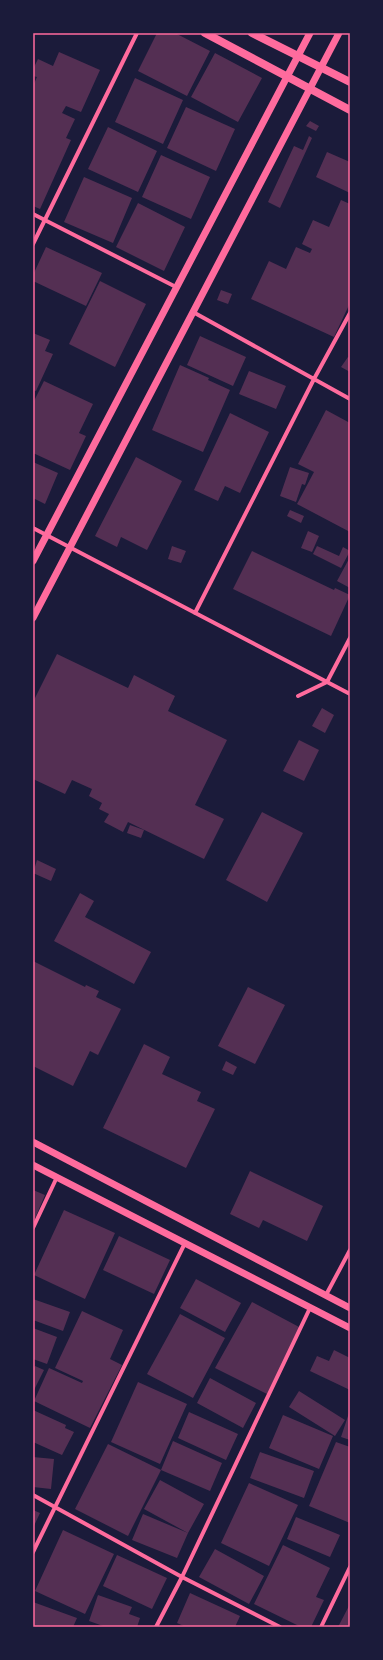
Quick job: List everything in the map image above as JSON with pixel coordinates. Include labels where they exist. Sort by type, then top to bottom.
[{"type":"main road","points":[[205,33],[350,110]]},
{"type":"main road","points":[[252,33],[297,57],[350,82]]},
{"type":"street","points":[[33,244],[137,33]]},
{"type":"street","points":[[33,561],[310,33]]},
{"type":"street","points":[[33,618],[338,33]]},
{"type":"street","points":[[33,214],[176,287]]},
{"type":"street","points":[[193,312],[350,399]]},
{"type":"street","points":[[195,613],[314,379],[350,313]]},
{"type":"street","points":[[33,528],[350,694]]},
{"type":"street","points":[[298,696],[327,682],[350,638]]},
{"type":"street","points":[[33,1142],[350,1308]]},
{"type":"street","points":[[33,1164],[350,1328]]},
{"type":"street","points":[[33,1228],[57,1177]]},
{"type":"street","points":[[33,1552],[185,1243]]},
{"type":"street","points":[[326,1295],[350,1250]]},
{"type":"street","points":[[156,1627],[182,1576],[310,1308]]},
{"type":"street","points":[[33,1495],[56,1506],[182,1576],[280,1627]]},
{"type":"street","points":[[322,1627],[350,1567]]},
{"type":"building","points":[[157,33],[175,33],[210,51],[187,96],[138,71]]},
{"type":"building","points":[[59,52],[100,70],[81,112],[66,106],[62,113],[75,119],[66,138],[71,140],[40,209],[33,206],[33,86],[37,77],[33,76],[33,69],[38,59],[53,66]]},
{"type":"building","points":[[215,53],[262,78],[238,122],[191,97]]},
{"type":"building","points":[[135,78],[183,100],[163,144],[115,122]]},
{"type":"building","points":[[186,107],[235,129],[216,171],[167,148]]},
{"type":"building","points":[[310,121],[319,126],[316,131],[306,126]]},
{"type":"building","points":[[108,127],[157,151],[138,192],[88,169]]},
{"type":"building","points":[[309,136],[312,138],[280,208],[268,202],[294,146],[303,150]]},
{"type":"building","points":[[327,152],[350,162],[350,193],[316,177]]},
{"type":"building","points":[[161,155],[210,177],[191,219],[142,197]]},
{"type":"building","points":[[84,177],[132,198],[113,243],[64,222]]},
{"type":"building","points":[[341,200],[350,204],[350,303],[334,337],[251,299],[269,261],[286,269],[296,247],[310,253],[312,249],[302,244],[313,220],[329,227]]},
{"type":"building","points":[[138,203],[185,227],[164,271],[116,247]]},
{"type":"building","points":[[46,247],[102,273],[86,306],[33,281],[33,275]]},
{"type":"building","points":[[100,281],[146,304],[115,367],[69,344]]},
{"type":"building","points":[[221,290],[232,294],[228,304],[217,300]]},
{"type":"building","points":[[33,333],[50,340],[45,351],[53,354],[36,391],[33,390]]},
{"type":"building","points":[[200,336],[246,357],[233,386],[187,365]]},
{"type":"building","points":[[348,357],[350,358],[350,372],[341,367]]},
{"type":"building","points":[[180,365],[209,378],[208,380],[230,390],[203,452],[152,430]]},
{"type":"building","points":[[249,371],[286,386],[276,409],[239,394]]},
{"type":"building","points":[[44,381],[93,404],[79,433],[86,436],[70,470],[33,453],[33,403]]},
{"type":"building","points":[[326,410],[350,423],[350,532],[297,504],[314,472],[298,464]]},
{"type":"building","points":[[230,413],[269,432],[240,493],[225,486],[218,501],[194,490]]},
{"type":"building","points":[[136,457],[182,481],[147,550],[121,537],[117,547],[95,536]]},
{"type":"building","points":[[33,462],[58,473],[45,504],[33,498]]},
{"type":"building","points":[[290,467],[309,473],[305,485],[302,484],[296,502],[280,496]]},
{"type":"building","points":[[290,510],[304,516],[301,523],[287,516]]},
{"type":"building","points":[[308,531],[319,536],[312,552],[301,548]]},
{"type":"building","points":[[172,546],[186,551],[181,563],[168,559]]},
{"type":"building","points":[[317,546],[339,556],[343,547],[350,551],[341,568],[313,554]]},
{"type":"building","points":[[252,551],[334,590],[335,588],[350,595],[331,636],[233,589]]},
{"type":"building","points":[[350,557],[350,588],[337,581]]},
{"type":"building","points":[[57,654],[128,688],[134,675],[175,696],[168,711],[227,740],[195,805],[224,819],[204,859],[128,822],[123,832],[104,822],[109,814],[99,809],[102,803],[89,796],[92,789],[72,780],[65,794],[33,779],[33,702]]},
{"type":"building","points":[[322,708],[334,715],[325,733],[312,726]]},
{"type":"building","points":[[299,740],[319,750],[304,781],[283,771]]},
{"type":"building","points":[[262,812],[303,833],[267,902],[226,880]]},
{"type":"building","points":[[130,825],[144,830],[141,838],[127,833]]},
{"type":"building","points":[[37,860],[56,869],[51,881],[33,873]]},
{"type":"building","points":[[80,893],[94,901],[85,917],[151,952],[134,984],[54,941]]},
{"type":"building","points":[[33,961],[85,987],[86,985],[99,991],[96,997],[121,1009],[98,1055],[90,1051],[73,1086],[33,1066]]},
{"type":"building","points":[[248,987],[285,1005],[255,1064],[218,1046]]},
{"type":"building","points":[[144,1044],[170,1057],[162,1074],[201,1092],[197,1101],[215,1109],[186,1168],[103,1128]]},
{"type":"building","points":[[226,1061],[237,1067],[233,1075],[222,1070]]},
{"type":"building","points":[[250,1171],[323,1206],[307,1241],[263,1220],[259,1228],[230,1214]]},
{"type":"building","points":[[33,1190],[45,1195],[33,1223]]},
{"type":"building","points":[[64,1210],[115,1233],[85,1299],[34,1275]]},
{"type":"building","points":[[119,1236],[170,1260],[154,1294],[103,1270]]},
{"type":"building","points":[[196,1279],[241,1303],[225,1332],[180,1308]]},
{"type":"building","points":[[33,1299],[70,1312],[63,1331],[33,1320]]},
{"type":"building","points":[[252,1302],[301,1328],[267,1394],[215,1368]]},
{"type":"building","points":[[82,1311],[123,1330],[110,1359],[122,1365],[90,1428],[34,1401],[49,1368],[82,1383],[83,1381],[55,1368]]},
{"type":"building","points":[[180,1314],[225,1338],[193,1398],[147,1374]]},
{"type":"building","points":[[33,1328],[57,1337],[47,1364],[33,1359]]},
{"type":"building","points":[[334,1350],[350,1358],[350,1390],[310,1371],[317,1356],[329,1361]]},
{"type":"building","points":[[35,1366],[44,1370],[33,1392],[33,1369]]},
{"type":"building","points":[[210,1378],[256,1403],[243,1428],[197,1403]]},
{"type":"building","points":[[138,1382],[187,1404],[160,1464],[111,1442]]},
{"type":"building","points":[[299,1391],[345,1420],[335,1436],[289,1407]]},
{"type":"building","points":[[33,1410],[66,1425],[65,1428],[74,1432],[62,1455],[33,1442]]},
{"type":"building","points":[[350,1410],[350,1440],[341,1437]]},
{"type":"building","points":[[189,1412],[238,1434],[226,1460],[178,1438]]},
{"type":"building","points":[[283,1415],[333,1436],[319,1469],[269,1448]]},
{"type":"building","points":[[173,1441],[222,1463],[210,1491],[161,1470]]},
{"type":"building","points":[[336,1442],[350,1447],[350,1523],[309,1506]]},
{"type":"building","points":[[108,1444],[161,1470],[128,1536],[75,1509]]},
{"type":"building","points":[[260,1452],[314,1471],[304,1498],[250,1478]]},
{"type":"building","points":[[33,1457],[54,1459],[51,1489],[33,1487]]},
{"type":"building","points":[[160,1480],[204,1504],[188,1533],[144,1509]]},
{"type":"building","points":[[249,1483],[298,1505],[269,1566],[221,1543]]},
{"type":"building","points":[[33,1510],[40,1513],[33,1528]]},
{"type":"building","points":[[143,1514],[188,1533],[177,1558],[132,1540]]},
{"type":"building","points":[[296,1517],[340,1535],[330,1557],[287,1539]]},
{"type":"building","points":[[63,1530],[114,1554],[85,1614],[35,1591]]},
{"type":"building","points":[[283,1545],[330,1568],[316,1597],[324,1600],[311,1627],[301,1627],[254,1604]]},
{"type":"building","points":[[215,1549],[264,1576],[249,1604],[199,1577]]},
{"type":"building","points":[[117,1555],[167,1578],[152,1609],[103,1586]]},
{"type":"building","points":[[190,1593],[240,1616],[235,1627],[186,1627],[177,1623]]},
{"type":"building","points":[[98,1595],[132,1607],[129,1614],[140,1618],[137,1627],[106,1627],[89,1621]]},
{"type":"building","points":[[33,1602],[77,1618],[73,1627],[33,1627]]},
{"type":"building","points":[[350,1604],[350,1627],[338,1627]]}]
